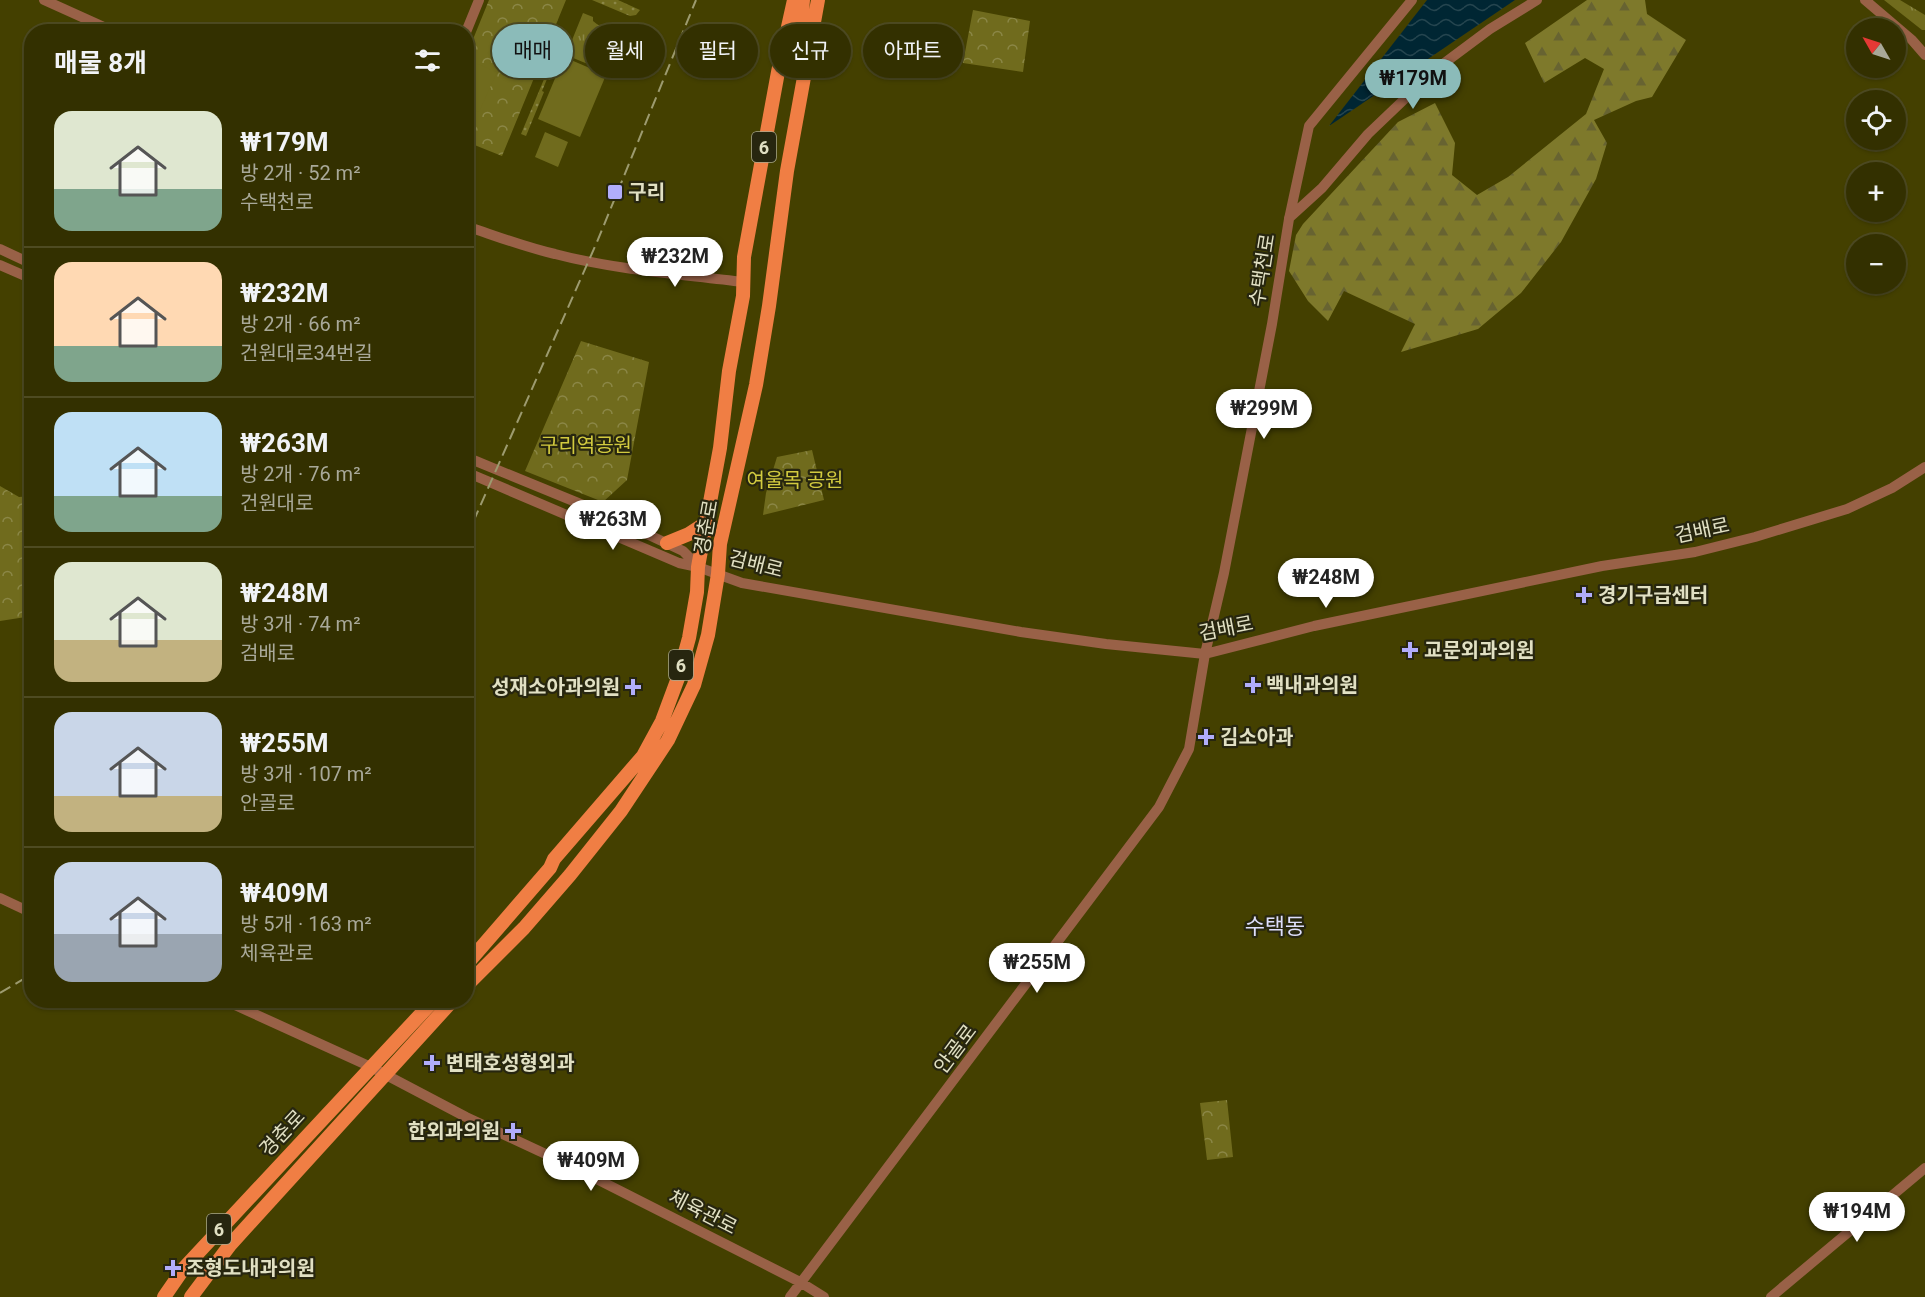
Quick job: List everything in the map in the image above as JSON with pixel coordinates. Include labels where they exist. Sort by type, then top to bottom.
[{"type":"main road","name":"경춘로","points":[[474,956],[550,868],[554,858],[643,756],[662,721],[678,678],[695,603],[698,567],[720,448],[729,371],[744,296],[744,256],[777,72],[794,0]]},
{"type":"main road","points":[[801,24],[803,0]]},
{"type":"main road","name":"경춘로","points":[[474,978],[524,928],[621,811],[657,759],[694,685],[708,635],[718,574],[720,544],[756,385],[787,171],[818,0]]},
{"type":"main road","points":[[667,543],[689,534],[706,523]]},
{"type":"main road","name":"경춘로","points":[[164,1297],[184,1268],[426,1008]]},
{"type":"main road","name":"경춘로","points":[[191,1297],[230,1245],[446,1008]]},
{"type":"street","points":[[44,0],[97,24]]},
{"type":"street","points":[[469,24],[479,0]]},
{"type":"street","points":[[1288,219],[1309,126],[1412,0]]},
{"type":"street","name":"수택천로","points":[[1205,654],[1224,573],[1272,324],[1288,219],[1317,193],[1368,134],[1435,70],[1490,29],[1537,0]]},
{"type":"street","points":[[1865,0],[1912,40],[1925,55]]},
{"type":"street","points":[[1912,40],[1925,42]]},
{"type":"street","points":[[1296,185],[1303,191],[1317,193]]},
{"type":"street","points":[[474,229],[511,243],[610,266],[743,282]]},
{"type":"street","points":[[0,249],[24,260]]},
{"type":"street","points":[[0,265],[24,276]]},
{"type":"street","points":[[474,461],[600,512],[683,550],[698,567]]},
{"type":"street","name":"검배로","points":[[474,475],[679,563],[698,567],[742,583],[1012,631],[1095,643],[1205,654],[1314,626],[1602,566],[1695,552],[1755,537],[1847,509],[1892,488],[1925,467]]},
{"type":"street","name":"안골로","points":[[790,1297],[1159,807],[1189,749],[1205,654]]},
{"type":"street","points":[[0,898],[24,910]]},
{"type":"street","name":"체육관로","points":[[241,1008],[385,1074],[465,1117],[567,1164],[801,1282],[824,1297]]},
{"type":"street","points":[[1771,1297],[1925,1168]]},
{"type":"green space","points":[[489,0],[566,0],[556,24],[492,24],[492,78],[534,78],[502,156],[474,145],[474,37]]},
{"type":"green space","points":[[592,0],[618,0],[640,10],[636,15],[630,16]]},
{"type":"green space","points":[[1587,0],[1645,0],[1647,14],[1686,40],[1652,97],[1636,101],[1594,120],[1607,143],[1596,179],[1561,242],[1521,293],[1478,329],[1401,352],[1415,324],[1344,291],[1328,321],[1308,301],[1289,271],[1296,235],[1303,224],[1398,122],[1435,103],[1455,143],[1452,175],[1477,195],[1508,177],[1586,114],[1604,69],[1585,58],[1544,83],[1525,43]]},
{"type":"green space","points":[[1884,0],[1900,0],[1925,15],[1925,30],[1922,30]]},
{"type":"green space","points":[[973,10],[1030,21],[1023,72],[963,63]]},
{"type":"green space","points":[[583,13],[593,17],[593,21],[597,24],[585,24],[585,63],[573,58],[573,38]]},
{"type":"green space","points":[[573,61],[585,66],[585,78],[605,78],[580,137],[538,119],[555,78],[573,78]]},
{"type":"green space","points":[[475,63],[492,70],[492,78],[494,78],[479,112],[474,110]]},
{"type":"green space","points":[[545,78],[551,78],[547,79],[526,136],[521,134]]},
{"type":"green space","points":[[545,132],[568,142],[558,167],[535,157]]},
{"type":"green space","name":"구리역공원","points":[[581,341],[649,362],[627,480],[603,502],[525,471]]},
{"type":"green space","name":"여울목 공원","points":[[812,450],[824,500],[763,515],[766,493],[777,457]]},
{"type":"green space","points":[[0,486],[19,497],[24,497],[24,617],[0,621]]},
{"type":"green space","points":[[1227,1100],[1233,1157],[1207,1160],[1200,1103]]},
{"type":"water","points":[[1427,0],[1515,0],[1329,126]]},
{"type":"railway","points":[[474,520],[597,242],[696,0]]},
{"type":"railway","points":[[0,993],[24,979]]},
{"type":"place","name":"구리","points":[[615,192]]},
{"type":"place","name":"경기구급센터","points":[[1584,595]]},
{"type":"place","name":"교문외과의원","points":[[1410,650]]},
{"type":"place","name":"백내과의원","points":[[1253,685]]},
{"type":"place","name":"성재소아과의원","points":[[633,687]]},
{"type":"place","name":"김소아과","points":[[1206,737]]},
{"type":"place","name":"변태호성형외과","points":[[432,1063]]},
{"type":"place","name":"한외과의원","points":[[513,1131]]},
{"type":"place","name":"조형도내과의원","points":[[173,1268]]},
{"type":"district","name":"수택동","points":[[1275,926]]}]
